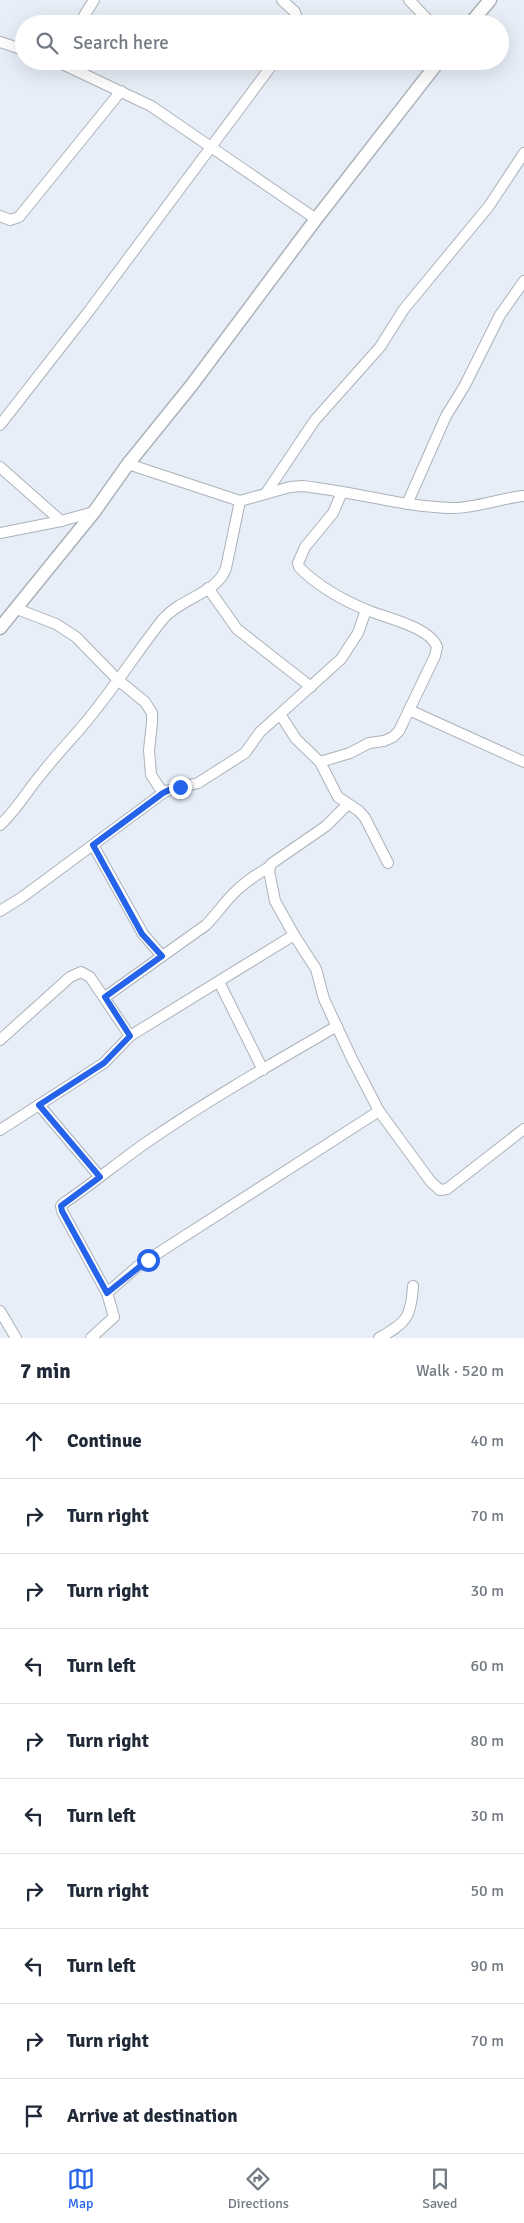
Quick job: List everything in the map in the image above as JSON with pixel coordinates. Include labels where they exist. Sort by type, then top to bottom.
[{"type":"street","points":[[85,15],[94,0]]},
{"type":"street","points":[[282,0],[296,15]]},
{"type":"street","points":[[409,0],[423,15]]},
{"type":"street","points":[[478,15],[490,0]]},
{"type":"street","points":[[0,42],[15,47]]},
{"type":"street","points":[[76,70],[151,106],[316,219]]},
{"type":"street","points":[[0,425],[89,311],[268,70]]},
{"type":"street","points":[[0,628],[94,512],[128,464],[191,386],[316,219],[432,70]]},
{"type":"street","points":[[0,216],[10,220],[19,217],[121,91]]},
{"type":"street","points":[[266,493],[316,420],[380,347],[404,309],[489,206],[524,153]]},
{"type":"street","points":[[407,504],[446,416],[465,385],[500,315],[524,281]]},
{"type":"street","points":[[128,464],[240,501],[266,493],[302,486],[407,504],[462,508],[524,496]]},
{"type":"street","points":[[0,467],[61,521]]},
{"type":"street","points":[[320,762],[350,753],[368,743],[384,741],[393,737],[399,731],[435,656],[437,647],[431,638],[415,628],[366,610],[318,582],[304,572],[298,563],[305,547],[333,513],[342,492]]},
{"type":"street","points":[[0,825],[21,801],[42,772],[86,722],[168,614],[185,600],[222,578],[226,568],[240,501]]},
{"type":"street","points":[[0,533],[61,521],[94,512]]},
{"type":"street","points":[[208,588],[237,629],[311,687]]},
{"type":"street","points":[[17,608],[56,624],[76,637],[118,680],[139,696],[152,714],[149,750],[151,775],[163,793]]},
{"type":"street","points":[[0,911],[21,898],[163,793],[198,783],[245,753],[260,732],[330,670],[348,650],[358,632],[366,610]]},
{"type":"street","points":[[409,710],[524,762]]},
{"type":"street","points":[[280,714],[296,739],[320,762],[338,797],[347,805],[359,811],[365,818],[388,863]]},
{"type":"street","points":[[105,997],[206,925],[232,895],[252,877],[326,826],[347,805]]},
{"type":"street","points":[[93,845],[142,934],[162,956]]},
{"type":"street","points":[[269,867],[275,901],[294,936],[316,969],[322,994],[379,1111],[431,1182],[440,1190],[448,1190],[524,1129]]},
{"type":"street","points":[[0,1130],[104,1063],[130,1036],[294,936]]},
{"type":"street","points":[[0,1040],[70,977],[81,972],[90,977],[130,1036]]},
{"type":"street","points":[[219,982],[263,1070]]},
{"type":"street","points":[[91,1338],[114,1317],[107,1293],[61,1206],[173,1124],[337,1026]]},
{"type":"street","points":[[39,1105],[100,1177]]},
{"type":"street","points":[[107,1293],[138,1266],[379,1111]]},
{"type":"street","points":[[379,1338],[406,1320],[412,1306],[413,1286]]},
{"type":"street","points":[[0,1311],[16,1338]]},
{"type":"route","points":[[148,1260],[138,1266],[107,1293],[61,1206],[100,1177],[39,1105],[104,1063],[130,1036],[105,997],[162,956],[142,934],[93,845],[163,793],[180,787]]}]
